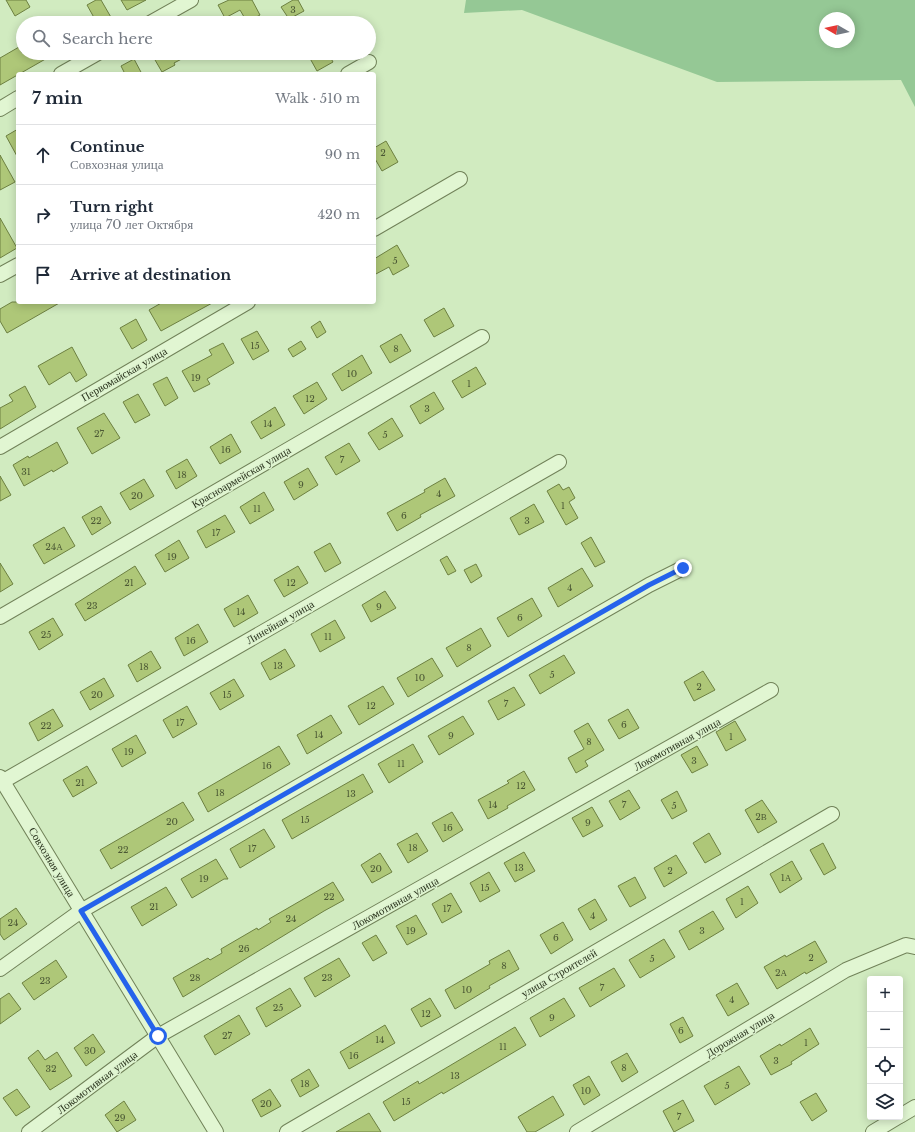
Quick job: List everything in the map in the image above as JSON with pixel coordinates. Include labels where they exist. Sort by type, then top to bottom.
[{"type":"street","points":[[162,16],[191,0]]},
{"type":"street","points":[[65,72],[86,60]]},
{"type":"street","points":[[352,72],[369,62]]},
{"type":"street","points":[[0,109],[16,99]]},
{"type":"street","points":[[376,228],[460,179]]},
{"type":"street","points":[[0,275],[16,266]]},
{"type":"street","name":"Первомайская улица","points":[[0,447],[245,304]]},
{"type":"street","name":"Красноармейская улица","points":[[0,617],[482,337]]},
{"type":"street","name":"Линейная улица","points":[[1,780],[559,462]]},
{"type":"street","points":[[0,969],[81,911],[649,585],[683,568]]},
{"type":"street","name":"Локомотивная улица","points":[[28,1132],[158,1036],[771,690]]},
{"type":"street","name":"Совхозная улица","points":[[1,780],[216,1132]]},
{"type":"street","name":"улица Строителей","points":[[287,1132],[832,814]]},
{"type":"street","name":"Дорожная улица","points":[[578,1132],[846,970],[911,946]]},
{"type":"street","points":[[903,1114],[915,1107]]},
{"type":"street","points":[[873,1132],[894,1120]]},
{"type":"green space","points":[[466,0],[915,0],[915,107],[901,80],[717,82],[522,10],[464,13]]},
{"type":"building","points":[[6,0],[26,0],[30,7],[15,16]]},
{"type":"building","points":[[96,0],[101,0],[110,16],[93,16],[87,5]]},
{"type":"building","points":[[121,0],[146,0],[127,10]]},
{"type":"building","points":[[229,0],[252,0],[260,15],[244,16],[240,10],[229,16],[224,16],[218,5]]},
{"type":"building","points":[[293,0],[298,0],[304,11],[295,16],[287,16],[281,7]]},
{"type":"building","points":[[16,49],[16,60],[44,60],[23,72],[16,72],[16,76],[0,85],[0,58]]},
{"type":"building","points":[[135,60],[141,72],[124,72],[121,66]]},
{"type":"building","points":[[155,60],[180,60],[174,63],[175,65],[162,72]]},
{"type":"building","points":[[311,60],[332,60],[333,62],[317,71]]},
{"type":"building","points":[[16,130],[16,154],[6,136]]},
{"type":"building","points":[[386,141],[398,162],[382,171],[376,160],[376,147]]},
{"type":"building","points":[[0,155],[15,182],[0,190]]},
{"type":"building","points":[[0,218],[16,249],[0,258]]},
{"type":"building","points":[[397,245],[409,266],[393,275],[389,267],[376,274],[376,258]]},
{"type":"building","points":[[12,302],[16,302],[16,304],[58,304],[7,333],[0,321],[0,309]]},
{"type":"building","points":[[160,304],[210,304],[161,331],[149,310]]},
{"type":"building","points":[[444,308],[454,326],[434,337],[424,320]]},
{"type":"building","points":[[136,319],[147,340],[132,349],[120,328]]},
{"type":"building","points":[[320,321],[326,332],[317,338],[311,327]]},
{"type":"building","points":[[257,331],[269,351],[253,360],[241,339]]},
{"type":"building","points":[[401,334],[411,351],[390,363],[380,346]]},
{"type":"building","points":[[301,341],[306,349],[293,357],[288,349]]},
{"type":"building","points":[[223,343],[234,363],[207,379],[210,384],[194,392],[182,371],[212,355],[209,350]]},
{"type":"building","points":[[72,347],[87,375],[76,382],[70,372],[49,385],[38,366]]},
{"type":"building","points":[[362,355],[372,373],[342,391],[332,374]]},
{"type":"building","points":[[476,367],[486,384],[462,398],[452,381]]},
{"type":"building","points":[[167,377],[178,398],[165,406],[153,384]]},
{"type":"building","points":[[317,382],[327,399],[304,414],[293,396]]},
{"type":"building","points":[[25,386],[36,407],[0,429],[0,408],[13,401],[9,395]]},
{"type":"building","points":[[434,392],[444,409],[420,424],[410,406]]},
{"type":"building","points":[[138,394],[150,415],[135,423],[123,402]]},
{"type":"building","points":[[275,407],[285,425],[261,439],[251,422]]},
{"type":"building","points":[[104,413],[120,438],[92,454],[77,428]]},
{"type":"building","points":[[392,418],[403,436],[379,450],[368,433]]},
{"type":"building","points":[[231,434],[241,452],[220,464],[210,447]]},
{"type":"building","points":[[57,442],[68,463],[53,472],[52,470],[24,486],[13,465],[28,456],[29,458]]},
{"type":"building","points":[[349,443],[360,461],[336,475],[325,457]]},
{"type":"building","points":[[187,459],[197,476],[176,489],[166,471]]},
{"type":"building","points":[[308,468],[318,485],[294,500],[284,482]]},
{"type":"building","points":[[0,476],[11,495],[0,501]]},
{"type":"building","points":[[445,478],[455,496],[420,515],[421,517],[397,531],[387,513],[425,492],[424,490]]},
{"type":"building","points":[[144,479],[154,496],[130,510],[120,493]]},
{"type":"building","points":[[559,484],[563,490],[569,487],[575,498],[569,502],[578,518],[566,525],[547,491]]},
{"type":"building","points":[[264,492],[274,510],[250,524],[240,507]]},
{"type":"building","points":[[534,504],[544,522],[519,535],[510,518]]},
{"type":"building","points":[[101,506],[111,523],[92,535],[82,517]]},
{"type":"building","points":[[225,515],[235,532],[206,548],[197,531]]},
{"type":"building","points":[[64,527],[75,546],[44,564],[33,545]]},
{"type":"building","points":[[591,537],[605,562],[595,567],[581,543]]},
{"type":"building","points":[[179,540],[189,558],[165,572],[155,555]]},
{"type":"building","points":[[330,543],[341,563],[325,572],[314,552]]},
{"type":"building","points":[[447,556],[456,571],[448,575],[440,560]]},
{"type":"building","points":[[0,563],[13,584],[0,592]]},
{"type":"building","points":[[476,564],[482,576],[471,583],[464,570]]},
{"type":"building","points":[[135,566],[146,584],[85,621],[75,604]]},
{"type":"building","points":[[298,566],[308,583],[284,597],[274,580]]},
{"type":"building","points":[[582,568],[593,586],[558,607],[548,588]]},
{"type":"building","points":[[385,591],[396,608],[371,622],[362,605]]},
{"type":"building","points":[[248,595],[258,613],[234,627],[224,609]]},
{"type":"building","points":[[532,598],[542,616],[508,637],[497,618]]},
{"type":"building","points":[[53,618],[63,635],[39,650],[29,632]]},
{"type":"building","points":[[335,620],[345,638],[320,652],[311,634]]},
{"type":"building","points":[[198,624],[208,642],[184,656],[175,638]]},
{"type":"building","points":[[481,628],[491,646],[457,667],[446,648]]},
{"type":"building","points":[[285,649],[295,666],[270,680],[261,663]]},
{"type":"building","points":[[151,651],[161,668],[137,682],[128,665]]},
{"type":"building","points":[[564,655],[575,673],[540,694],[529,675]]},
{"type":"building","points":[[432,658],[443,676],[408,697],[397,678]]},
{"type":"building","points":[[703,671],[715,690],[694,701],[684,682]]},
{"type":"building","points":[[104,678],[114,696],[90,710],[80,692]]},
{"type":"building","points":[[234,679],[244,696],[220,710],[210,693]]},
{"type":"building","points":[[383,686],[394,704],[359,725],[348,706]]},
{"type":"building","points":[[514,687],[525,705],[498,720],[488,701]]},
{"type":"building","points":[[187,706],[197,724],[173,738],[163,720]]},
{"type":"building","points":[[53,709],[63,726],[38,741],[29,723]]},
{"type":"building","points":[[628,709],[639,728],[619,739],[608,720]]},
{"type":"building","points":[[331,715],[342,733],[307,754],[297,735]]},
{"type":"building","points":[[463,716],[474,734],[439,755],[428,736]]},
{"type":"building","points":[[735,721],[746,740],[726,751],[716,732]]},
{"type":"building","points":[[588,723],[604,750],[585,761],[588,766],[576,773],[568,758],[584,749],[574,731]]},
{"type":"building","points":[[136,735],[146,753],[122,767],[112,749]]},
{"type":"building","points":[[413,744],[423,762],[389,783],[378,764]]},
{"type":"building","points":[[279,746],[290,764],[208,812],[198,793]]},
{"type":"building","points":[[697,746],[708,765],[692,773],[681,755]]},
{"type":"building","points":[[87,766],[97,783],[73,797],[63,780]]},
{"type":"building","points":[[524,771],[535,790],[488,819],[478,800],[509,783],[507,781]]},
{"type":"building","points":[[363,774],[373,792],[292,839],[282,820]]},
{"type":"building","points":[[629,790],[640,808],[620,820],[609,801]]},
{"type":"building","points":[[677,791],[687,811],[672,819],[661,800]]},
{"type":"building","points":[[762,800],[777,822],[758,833],[745,810]]},
{"type":"building","points":[[183,802],[194,820],[111,869],[100,850]]},
{"type":"building","points":[[592,807],[603,826],[583,837],[572,818]]},
{"type":"building","points":[[452,812],[463,830],[443,842],[432,823]]},
{"type":"building","points":[[264,829],[275,847],[240,868],[230,849]]},
{"type":"building","points":[[417,833],[428,851],[408,863],[397,844]]},
{"type":"building","points":[[709,833],[721,854],[705,863],[693,843]]},
{"type":"building","points":[[823,843],[836,868],[824,875],[810,850]]},
{"type":"building","points":[[524,852],[535,871],[515,882],[504,863]]},
{"type":"building","points":[[380,853],[392,872],[372,883],[361,865]]},
{"type":"building","points":[[676,855],[687,873],[664,887],[654,868]]},
{"type":"building","points":[[216,859],[228,879],[224,879],[192,898],[181,879]]},
{"type":"building","points":[[792,861],[802,879],[780,893],[770,874]]},
{"type":"building","points":[[489,872],[500,891],[480,902],[470,883]]},
{"type":"building","points":[[635,877],[646,898],[630,907],[618,886]]},
{"type":"building","points":[[333,882],[344,900],[183,997],[173,978],[208,958],[210,960],[222,953],[221,949],[257,928],[258,930],[271,922],[269,919]]},
{"type":"building","points":[[748,886],[758,903],[736,918],[726,899]]},
{"type":"building","points":[[166,887],[177,905],[142,926],[131,907]]},
{"type":"building","points":[[451,893],[462,912],[442,923],[432,904]]},
{"type":"building","points":[[595,899],[607,920],[590,930],[578,909]]},
{"type":"building","points":[[16,908],[27,924],[4,940],[0,934],[0,919]]},
{"type":"building","points":[[713,911],[724,929],[689,950],[679,931]]},
{"type":"building","points":[[416,915],[427,934],[407,945],[396,926]]},
{"type":"building","points":[[563,922],[573,940],[551,954],[540,935]]},
{"type":"building","points":[[376,935],[387,953],[373,961],[362,943]]},
{"type":"building","points":[[664,939],[675,957],[640,978],[629,960]]},
{"type":"building","points":[[815,941],[827,962],[806,974],[805,972],[777,989],[764,967]]},
{"type":"building","points":[[509,950],[519,969],[489,986],[490,988],[455,1009],[445,990],[490,964],[489,961]]},
{"type":"building","points":[[339,958],[350,976],[315,997],[304,978]]},
{"type":"building","points":[[56,960],[67,977],[34,1000],[22,983]]},
{"type":"building","points":[[614,968],[625,986],[590,1007],[579,988]]},
{"type":"building","points":[[737,983],[749,1004],[728,1016],[716,995]]},
{"type":"building","points":[[290,988],[301,1006],[266,1027],[256,1008]]},
{"type":"building","points":[[9,993],[21,1009],[0,1024],[0,999]]},
{"type":"building","points":[[430,998],[441,1016],[421,1027],[411,1009]]},
{"type":"building","points":[[564,998],[575,1016],[540,1037],[530,1018]]},
{"type":"building","points":[[239,1015],[250,1034],[215,1055],[204,1036]]},
{"type":"building","points":[[683,1017],[693,1036],[680,1043],[670,1024]]},
{"type":"building","points":[[385,1025],[395,1043],[349,1069],[340,1052]]},
{"type":"building","points":[[515,1027],[526,1045],[394,1121],[383,1102],[418,1081],[419,1084]]},
{"type":"building","points":[[810,1028],[819,1044],[791,1062],[792,1064],[771,1075],[760,1056],[780,1044],[781,1046]]},
{"type":"building","points":[[93,1034],[105,1052],[86,1066],[74,1048]]},
{"type":"building","points":[[38,1050],[45,1060],[57,1052],[72,1076],[50,1090],[28,1058]]},
{"type":"building","points":[[627,1053],[638,1072],[622,1082],[611,1062]]},
{"type":"building","points":[[739,1066],[750,1084],[715,1105],[704,1086]]},
{"type":"building","points":[[309,1069],[319,1086],[300,1097],[291,1080]]},
{"type":"building","points":[[589,1076],[600,1095],[584,1105],[573,1085]]},
{"type":"building","points":[[17,1089],[30,1107],[16,1116],[3,1098]]},
{"type":"building","points":[[270,1089],[281,1106],[261,1117],[252,1100]]},
{"type":"building","points":[[816,1093],[827,1111],[812,1121],[800,1102]]},
{"type":"building","points":[[553,1096],[564,1115],[535,1132],[527,1132],[518,1117]]},
{"type":"building","points":[[683,1100],[694,1121],[674,1132],[663,1111]]},
{"type":"building","points":[[124,1101],[136,1120],[117,1132],[105,1115]]},
{"type":"building","points":[[369,1113],[381,1132],[336,1132]]},
{"type":"route","points":[[158,1036],[81,911],[649,585],[683,568]]}]
